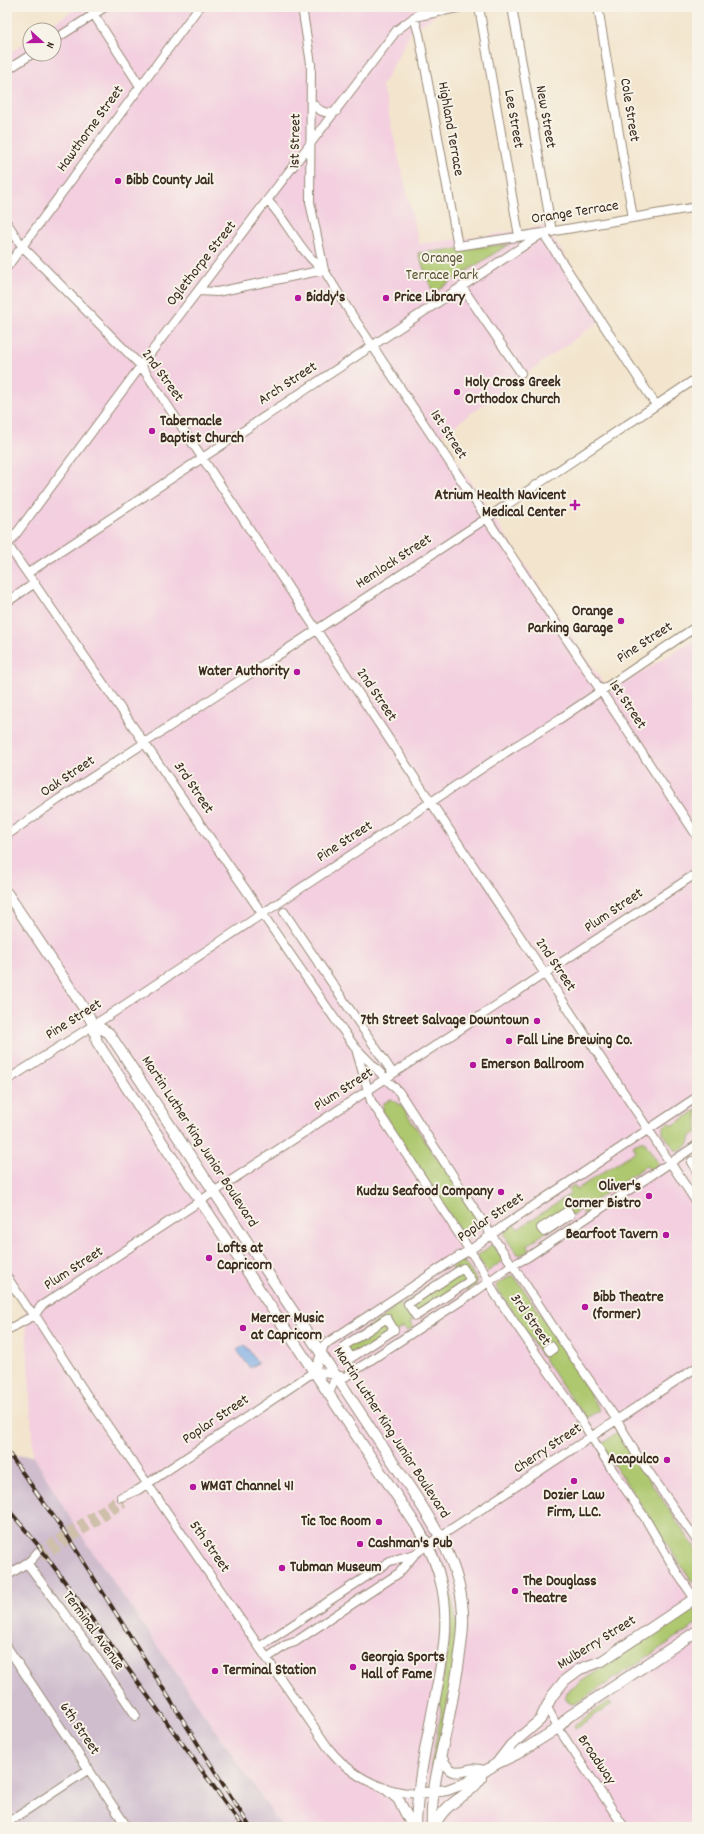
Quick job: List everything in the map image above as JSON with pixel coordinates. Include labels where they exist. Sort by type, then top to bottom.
[{"type":"main road","name":"Martin Luther King Junior Boulevard","points":[[7,893],[93,1024],[97,1042],[201,1202],[315,1371],[418,1528],[434,1559],[442,1587],[445,1632],[442,1659],[418,1794],[416,1827]]},
{"type":"main road","name":"Martin Luther King Junior Boulevard","points":[[93,1024],[109,1033],[440,1536],[456,1576],[461,1598],[463,1624],[459,1660],[434,1792],[433,1827]]},
{"type":"main road","name":"Mulberry Street","points":[[496,1764],[511,1745],[540,1720],[558,1688],[580,1669],[602,1661],[696,1599]]},
{"type":"main road","name":"Mulberry Street","points":[[418,1794],[434,1792],[461,1785],[496,1764],[517,1754],[558,1728],[568,1717],[697,1631]]},
{"type":"main road","points":[[433,1827],[443,1810],[477,1784],[485,1771],[470,1769],[465,1772],[455,1772],[447,1768],[441,1756]]},
{"type":"main road","points":[[386,1789],[398,1799],[413,1827]]},
{"type":"street","points":[[89,7],[140,86]]},
{"type":"street","points":[[62,35],[105,7]]},
{"type":"street","name":"Hawthorne Street","points":[[7,267],[199,7]]},
{"type":"street","name":"1st Street","points":[[302,7],[310,48],[310,202],[324,270],[697,836]]},
{"type":"street","name":"Oglethorpe Street","points":[[7,545],[397,30],[428,7]]},
{"type":"street","points":[[414,17],[462,7]]},
{"type":"street","name":"Lee Street","points":[[479,7],[519,236]]},
{"type":"street","name":"New Street","points":[[512,7],[548,232],[656,404]]},
{"type":"street","name":"Cole Street","points":[[598,7],[633,218]]},
{"type":"street","name":"Highland Terrace","points":[[414,17],[419,34],[458,246]]},
{"type":"street","points":[[7,70],[22,60]]},
{"type":"street","points":[[311,102],[323,112],[329,114],[336,112]]},
{"type":"street","points":[[268,201],[279,212],[313,262],[324,270]]},
{"type":"street","name":"Orange Terrace","points":[[458,246],[633,218],[697,206]]},
{"type":"street","name":"2nd Street","points":[[7,223],[22,246],[142,367],[544,975],[649,1129],[697,1203]]},
{"type":"street","name":"Arch Street","points":[[28,573],[462,286],[548,232]]},
{"type":"street","points":[[198,291],[217,292],[324,270]]},
{"type":"street","points":[[462,286],[521,373]]},
{"type":"street","name":"Hemlock Street","points":[[145,742],[487,518],[697,378]]},
{"type":"street","name":"3rd Street","points":[[7,545],[35,582],[261,914],[269,921],[355,1047],[399,1092],[591,1384],[617,1420],[635,1452],[697,1541]]},
{"type":"street","points":[[7,602],[35,582]]},
{"type":"street","name":"Pine Street","points":[[8,1077],[93,1024],[430,802],[558,720],[600,690],[697,626]]},
{"type":"street","name":"Oak Street","points":[[7,835],[145,742]]},
{"type":"street","name":"Plum Street","points":[[7,1330],[35,1315],[42,1306],[697,873]]},
{"type":"street","points":[[284,912],[390,1069]]},
{"type":"street","name":"3rd Street","points":[[355,1047],[371,1101],[469,1251],[495,1294],[537,1353],[645,1518],[677,1573],[696,1599]]},
{"type":"street","name":"Poplar Street","points":[[122,1500],[315,1371],[324,1345],[451,1261],[469,1251],[506,1224],[697,1097]]},
{"type":"street","points":[[315,1371],[345,1377],[476,1291],[488,1281],[528,1257],[697,1145]]},
{"type":"street","points":[[697,1168],[692,1161],[691,1162],[697,1171]]},
{"type":"street","points":[[463,1268],[471,1280],[416,1316],[408,1304],[463,1268]]},
{"type":"street","name":"5th Street","points":[[7,1277],[27,1307],[35,1315],[321,1739],[335,1756],[351,1770],[386,1789],[418,1794]]},
{"type":"street","points":[[387,1318],[394,1330],[350,1358],[344,1346],[387,1318]]},
{"type":"street","name":"Cherry Street","points":[[267,1658],[286,1645],[295,1642],[399,1573],[415,1554],[440,1536],[697,1367]]},
{"type":"street","points":[[329,1394],[336,1376]]},
{"type":"street","name":"Cherry Street","points":[[259,1647],[390,1562],[415,1554]]},
{"type":"street","points":[[7,1576],[40,1555]]},
{"type":"street","name":"Terminal Avenue","points":[[29,1562],[136,1716]]},
{"type":"street","points":[[287,1629],[285,1634],[287,1638],[290,1642],[295,1642]]},
{"type":"street","name":"6th Street","points":[[7,1647],[127,1827]]},
{"type":"street","name":"Broadway","points":[[547,1707],[558,1728],[624,1827]]},
{"type":"street","points":[[7,1823],[89,1769]]},
{"type":"shaded area","points":[[78,7],[447,7],[412,31],[382,86],[419,244],[492,235],[545,226],[605,317],[440,436],[609,692],[697,638],[697,1827],[282,1827],[75,1526],[33,1455],[25,1305],[7,1277],[7,55],[22,45],[22,62],[62,62],[62,22],[55,22]]},
{"type":"shaded area","points":[[33,1455],[75,1526],[282,1827],[7,1827],[7,1456]]},
{"type":"green space","name":"Orange Terrace Park","points":[[509,244],[433,293],[418,253]]},
{"type":"green space","points":[[391,1099],[401,1105],[435,1156],[443,1164],[482,1227],[465,1238],[382,1111],[384,1103]]},
{"type":"green space","points":[[697,1110],[697,1132],[691,1136],[689,1144],[680,1151],[675,1150],[663,1133],[663,1127],[669,1122],[672,1126]]},
{"type":"green space","points":[[640,1141],[644,1141],[658,1163],[657,1165],[650,1170],[646,1166],[588,1205],[591,1210],[584,1214],[581,1209],[527,1245],[530,1250],[521,1255],[516,1253],[504,1235],[506,1229],[514,1224],[518,1229],[570,1194],[568,1189],[574,1185],[577,1189],[636,1151],[633,1146]]},
{"type":"green space","points":[[491,1245],[494,1246],[504,1260],[487,1272],[477,1256]]},
{"type":"green space","points":[[460,1261],[464,1262],[477,1280],[476,1285],[467,1291],[463,1287],[410,1322],[413,1328],[407,1331],[403,1327],[352,1360],[345,1343],[392,1311],[390,1307],[397,1302],[400,1307],[453,1271],[451,1267]]},
{"type":"green space","points":[[513,1275],[585,1381],[592,1398],[600,1410],[587,1418],[566,1392],[496,1287],[497,1284]]},
{"type":"green space","points":[[617,1432],[697,1551],[697,1578],[692,1582],[601,1445]]},
{"type":"green space","points":[[441,1562],[450,1590],[458,1630],[458,1641],[451,1684],[433,1770],[431,1765],[441,1714],[440,1696],[450,1636],[449,1606]]},
{"type":"green space","points":[[692,1608],[697,1613],[697,1624],[577,1703],[572,1704],[568,1702],[565,1696],[566,1692]]},
{"type":"green space","points":[[608,1702],[612,1704],[576,1728],[574,1725]]},
{"type":"water","points":[[245,1345],[258,1363],[250,1368],[237,1350]]},
{"type":"tunnel","points":[[38,1552],[121,1497]]},
{"type":"tunnel","points":[[42,1558],[124,1503]]},
{"type":"railway","points":[[7,1451],[68,1537],[250,1827]]},
{"type":"railway","points":[[7,1508],[38,1545],[243,1827]]},
{"type":"place","name":"Bibb County Jail","points":[[118,181]]},
{"type":"place","name":"Biddy's","points":[[298,298]]},
{"type":"place","name":"Price Library","points":[[386,298]]},
{"type":"place","name":"Holy Cross Greek Orthodox Church","points":[[457,392]]},
{"type":"place","name":"Tabernacle Baptist Church","points":[[152,431]]},
{"type":"place","name":"Atrium Health Navicent Medical Center","points":[[575,505]]},
{"type":"place","name":"Orange Parking Garage","points":[[621,621]]},
{"type":"place","name":"Water Authority","points":[[297,672]]},
{"type":"place","name":"7th Street Salvage Downtown","points":[[537,1021]]},
{"type":"place","name":"Fall Line Brewing Co.","points":[[509,1041]]},
{"type":"place","name":"Emerson Ballroom","points":[[473,1065]]},
{"type":"place","name":"Kudzu Seafood Company","points":[[501,1192]]},
{"type":"place","name":"Oliver's Corner Bistro","points":[[649,1196]]},
{"type":"place","name":"Bearfoot Tavern","points":[[666,1235]]},
{"type":"place","name":"Lofts at Capricorn","points":[[209,1258]]},
{"type":"place","name":"Bibb Theatre (former)","points":[[585,1307]]},
{"type":"place","name":"Mercer Music at Capricorn","points":[[243,1328]]},
{"type":"place","name":"Acapulco","points":[[667,1460]]},
{"type":"place","name":"Dozier Law Firm, LLC.","points":[[574,1481]]},
{"type":"place","name":"WMGT Channel 41","points":[[193,1487]]},
{"type":"place","name":"Tic Toc Room","points":[[379,1522]]},
{"type":"place","name":"Cashman's Pub","points":[[360,1544]]},
{"type":"place","name":"Tubman Museum","points":[[282,1568]]},
{"type":"place","name":"The Douglass Theatre","points":[[515,1591]]},
{"type":"place","name":"Georgia Sports Hall of Fame","points":[[353,1667]]},
{"type":"place","name":"Terminal Station","points":[[215,1671]]}]
